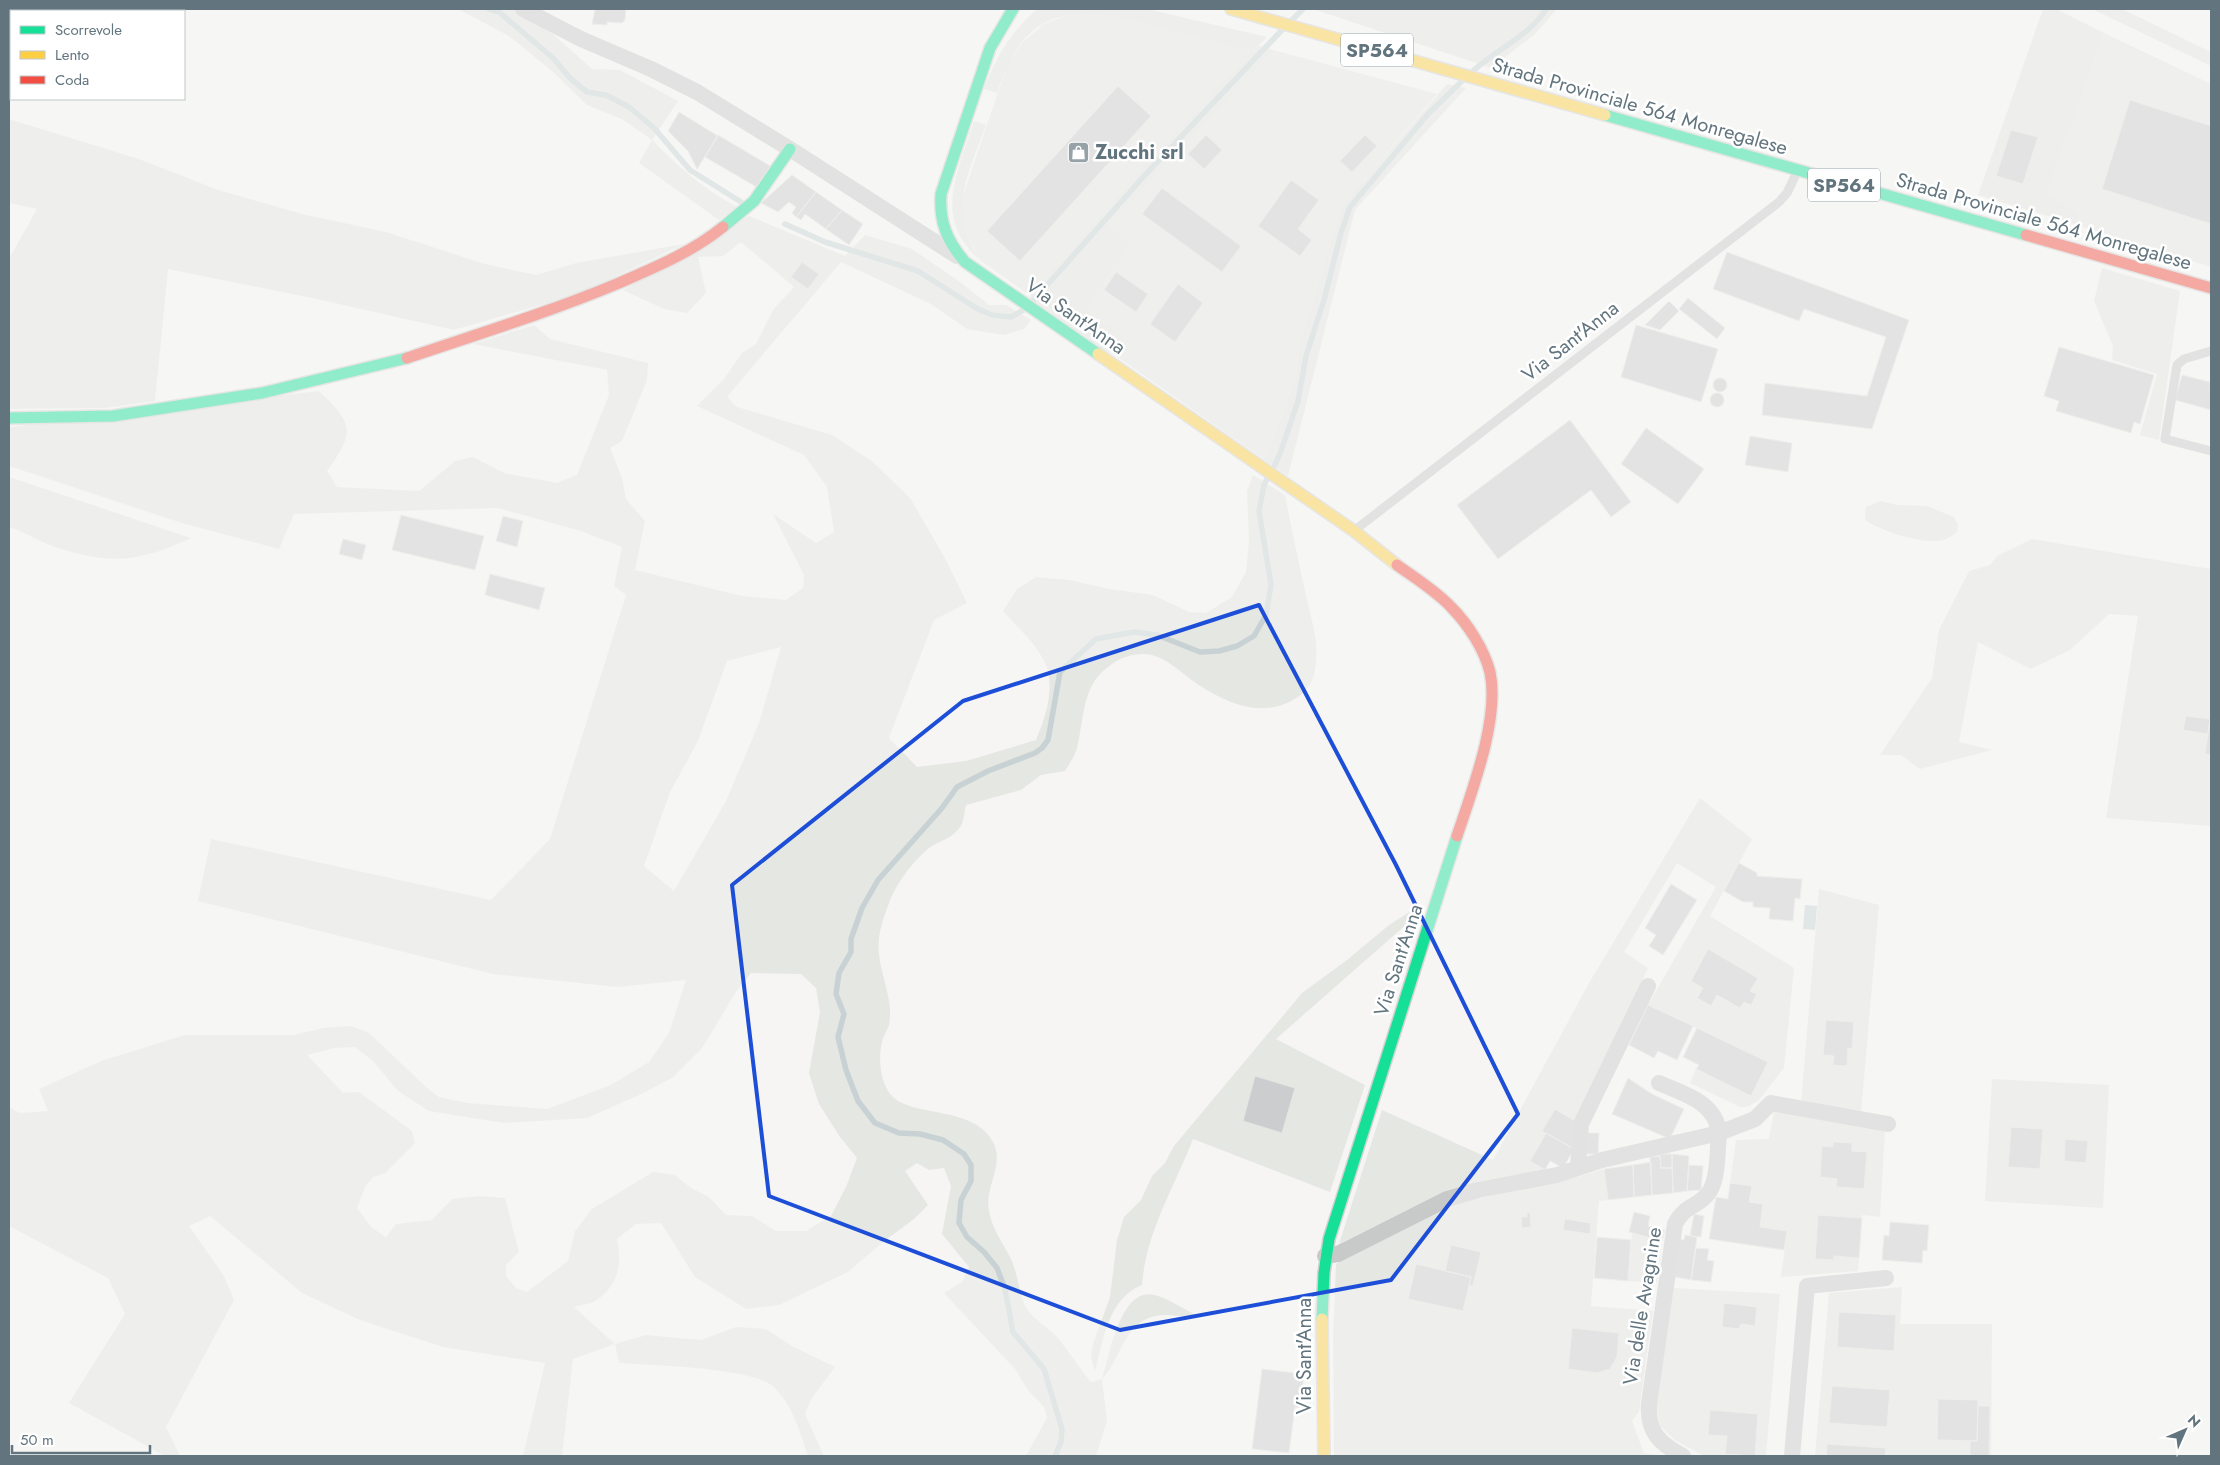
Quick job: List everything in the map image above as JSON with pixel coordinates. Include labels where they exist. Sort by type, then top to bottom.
[{"type":"street","points":[[523,9],[581,39],[651,69],[697,92],[790,149],[965,262]]},
{"type":"street","name":"Via Sant'Anna","points":[[990,48],[1013,9]]},
{"type":"street","name":"Strada Provinciale 564 Monregalese","points":[[1232,9],[1274,18],[1298,27],[1477,79],[2211,288]]},
{"type":"street","name":"Via Sant'Anna","points":[[994,21],[990,48],[941,194],[940,212],[944,231],[953,248],[965,262],[1354,531],[1440,598],[1472,632],[1480,646],[1490,673],[1492,711],[1488,735],[1468,804],[1341,1198],[1326,1256],[1322,1322],[1324,1456]]},
{"type":"street","points":[[9,418],[113,416],[262,393],[394,362],[557,309],[664,264],[706,241],[754,201],[790,149]]},
{"type":"street","points":[[1578,1168],[1581,1124],[1648,986]]},
{"type":"street","name":"Via delle Avagnine","points":[[1660,1082],[1709,1108],[1718,1124],[1719,1133],[1711,1189],[1702,1199],[1683,1211],[1675,1224],[1648,1404],[1650,1425],[1655,1436],[1669,1449],[1683,1456]]},
{"type":"street","points":[[1326,1256],[1338,1254],[1447,1199],[1478,1190],[1557,1175],[1602,1160],[1719,1133],[1755,1119],[1771,1103],[1888,1124]]},
{"type":"street","points":[[1792,1456],[1807,1286],[1886,1278]]},
{"type":"lane","name":"Via Sant'Anna","points":[[1354,531],[1780,202],[1788,193],[1797,171]]},
{"type":"lane","points":[[2211,351],[2184,360],[2177,365],[2165,439],[2211,451]]},
{"type":"highlighted area","points":[[1259,605],[1396,865],[1518,1114],[1391,1280],[1120,1330],[769,1196],[732,885],[963,701]]},
{"type":"shaded area","points":[[458,9],[512,9],[544,26],[592,69],[620,70],[678,101],[652,140],[622,119],[587,105],[552,71],[509,36]]},
{"type":"shaded area","points":[[1038,9],[1147,9],[1267,37],[1258,46],[1273,50],[1107,227],[1130,244],[1085,310],[1119,334],[1109,353],[1029,298],[1142,169],[1257,47],[1238,48],[1114,17],[1090,14],[1069,15],[1050,20],[1034,30],[1020,45],[1008,66],[997,93],[984,89],[1005,45],[1028,17]]},
{"type":"shaded area","points":[[1313,9],[1557,9],[1535,34],[1491,68]]},
{"type":"shaded area","points":[[2043,9],[2056,9],[2104,33],[2046,193],[2080,214],[2077,225],[1978,195]]},
{"type":"shaded area","points":[[2092,9],[2122,9],[2211,52],[2211,66]]},
{"type":"shaded area","points":[[1070,14],[1111,15],[1258,46],[1437,94],[1343,204],[1299,343],[1296,375],[1281,419],[1263,459],[981,261],[966,234],[961,216],[962,199],[1008,63],[1023,42],[1044,24]]},
{"type":"shaded area","points":[[2104,33],[2211,84],[2211,267],[2077,225],[2080,214],[2045,193]]},
{"type":"shaded area","points":[[1447,84],[1466,88],[1355,210],[1288,476],[1263,459],[1281,419],[1296,375],[1299,343],[1343,204]]},
{"type":"shaded area","points":[[9,119],[139,159],[218,190],[302,214],[386,232],[485,264],[536,275],[576,263],[684,244],[579,294],[454,330],[317,299],[168,269],[155,401],[105,408],[9,409],[9,259],[37,209],[9,203]]},
{"type":"shaded area","points":[[974,121],[986,125],[967,177],[962,209],[964,226],[970,243],[981,261],[966,245],[957,229],[953,212],[956,177]]},
{"type":"shaded area","points":[[652,140],[692,177],[713,193],[737,207],[719,220],[639,163]]},
{"type":"shaded area","points":[[749,216],[845,256],[865,235],[912,249],[960,282],[989,305],[1006,305],[1031,320],[1024,329],[1004,335],[967,329],[931,304],[841,262],[727,397],[737,407],[832,435],[873,462],[910,498],[945,558],[967,603],[934,620],[889,738],[917,767],[966,761],[1036,740],[1043,721],[1050,689],[1047,669],[1035,646],[1003,611],[1017,589],[1036,577],[1070,580],[1109,589],[1153,595],[1189,612],[1206,613],[1232,597],[1246,572],[1249,541],[1247,491],[1253,475],[1285,495],[1315,636],[1316,651],[1313,679],[1303,693],[1291,701],[1279,706],[1254,708],[1230,702],[1218,696],[1196,683],[1170,663],[1158,657],[1137,654],[1116,661],[1102,672],[1089,691],[1077,748],[1065,771],[1041,775],[1021,790],[966,805],[962,822],[957,831],[929,848],[905,874],[891,898],[882,924],[879,936],[879,954],[890,1007],[889,1025],[880,1055],[881,1070],[885,1084],[892,1096],[901,1103],[958,1117],[984,1131],[993,1142],[997,1160],[989,1193],[990,1218],[1011,1259],[1024,1304],[1034,1317],[1057,1337],[1091,1382],[1102,1379],[1107,1421],[1096,1456],[1026,1456],[1047,1418],[1044,1407],[1028,1390],[1015,1369],[944,1293],[962,1282],[969,1267],[942,1234],[951,1186],[944,1168],[929,1170],[917,1163],[905,1171],[928,1205],[914,1219],[848,1272],[779,1305],[746,1309],[695,1277],[661,1223],[636,1224],[617,1239],[619,1265],[610,1287],[597,1300],[574,1307],[615,1344],[573,1359],[562,1456],[523,1456],[545,1363],[443,1347],[360,1320],[302,1293],[210,1216],[189,1226],[224,1276],[234,1300],[166,1427],[180,1456],[165,1456],[69,1403],[125,1314],[108,1278],[9,1226],[9,1107],[20,1113],[48,1111],[39,1089],[101,1061],[185,1035],[294,1035],[323,1028],[351,1026],[369,1033],[439,1097],[467,1103],[547,1109],[611,1085],[649,1062],[669,1033],[686,980],[617,987],[493,974],[198,901],[211,839],[491,900],[550,839],[626,595],[614,586],[622,547],[581,531],[498,508],[294,514],[279,549],[182,523],[9,466],[9,427],[319,391],[339,412],[347,429],[342,447],[327,471],[337,487],[419,491],[455,461],[473,457],[504,473],[557,483],[577,475],[609,395],[607,370],[473,344],[534,325],[550,339],[648,363],[647,380],[622,441],[610,448],[622,478],[626,499],[645,521],[635,570],[742,596],[786,600],[803,588],[804,575],[773,514],[816,543],[834,532],[827,487],[804,455],[697,406],[724,379],[742,353],[756,344],[773,310],[794,287],[741,242],[723,256],[698,257],[706,293],[687,313],[664,309],[623,290]],"holes":[[[781,647],[759,723],[726,801],[674,891],[644,866],[670,792],[698,741],[727,661]],[[751,973],[801,974],[816,988],[820,1012],[809,1073],[819,1104],[840,1137],[857,1158],[846,1187],[831,1216],[806,1231],[776,1231],[752,1216],[726,1215],[709,1197],[691,1188],[675,1175],[653,1172],[592,1209],[575,1231],[568,1261],[527,1292],[516,1288],[506,1276],[506,1265],[519,1252],[505,1198],[479,1196],[452,1199],[432,1220],[396,1224],[386,1237],[371,1227],[357,1208],[365,1187],[373,1177],[385,1173],[415,1143],[412,1131],[359,1092],[343,1093],[307,1055],[335,1048],[355,1047],[373,1061],[398,1091],[429,1111],[504,1123],[587,1118],[672,1078],[702,1048],[736,992]]]},
{"type":"shaded area","points":[[2102,268],[2180,291],[2159,440],[2140,435],[2157,374],[2112,360],[2113,346],[2094,301]]},
{"type":"shaded area","points":[[9,477],[191,538],[156,552],[126,558],[94,557],[58,548],[9,527]]},
{"type":"shaded area","points":[[1881,501],[1897,505],[1927,506],[1954,517],[1958,525],[1957,532],[1947,539],[1925,541],[1902,536],[1881,528],[1865,520],[1866,507]]},
{"type":"shaded area","points":[[2032,539],[2211,569],[2211,826],[2106,818],[2138,616],[2109,614],[2070,650],[2031,669],[1978,642],[1959,742],[1992,750],[1920,769],[1901,755],[1880,755],[1932,678],[1939,630],[1969,571],[1990,565],[1997,556]]},
{"type":"shaded area","points":[[1700,798],[1752,839],[1710,916],[1794,968],[1784,1068],[1759,1100],[1749,1106],[1740,1107],[1690,1083],[1696,1069],[1751,1096],[1767,1062],[1648,1005],[1716,887],[1677,863],[1624,952],[1648,968],[1575,1121],[1555,1109],[1543,1131],[1546,1133],[1530,1161],[1545,1170],[1487,1180],[1447,1190],[1339,1244],[1382,1110],[1493,1160],[1589,983]]},
{"type":"shaded area","points":[[1819,889],[1879,905],[1861,1113],[1801,1102]]},
{"type":"shaded area","points":[[1805,905],[1817,906],[1815,930],[1803,929]]},
{"type":"shaded area","points":[[1416,908],[1425,908],[1276,1039],[1365,1085],[1330,1192],[1193,1139],[1155,1228],[1149,1247],[1142,1285],[1131,1291],[1114,1310],[1104,1334],[1095,1372],[1091,1357],[1093,1344],[1110,1297],[1117,1240],[1124,1217],[1141,1200],[1152,1176],[1165,1163],[1174,1146],[1302,993],[1347,960],[1389,925]]},
{"type":"shaded area","points":[[1992,1079],[2109,1085],[2103,1208],[1985,1201]]},
{"type":"shaded area","points":[[1774,1110],[1885,1130],[1880,1217],[1862,1215],[1858,1271],[1781,1277],[1787,1232],[1760,1227],[1763,1204],[1749,1202],[1752,1187],[1730,1183],[1736,1140],[1769,1139]]},
{"type":"shaded area","points":[[1604,1169],[1608,1200],[1599,1201],[1591,1306],[1653,1311],[1639,1412],[1632,1421],[1644,1453],[1664,1456],[1334,1456],[1333,1337],[1336,1264],[1439,1211],[1461,1202],[1563,1181]]},
{"type":"shaded area","points":[[1632,1233],[1662,1241],[1657,1283],[1628,1281]]},
{"type":"shaded area","points":[[1902,1287],[1900,1324],[1992,1324],[1991,1456],[1815,1456],[1829,1293]]},
{"type":"shaded area","points":[[1674,1288],[1780,1294],[1766,1456],[1704,1456],[1675,1440],[1660,1426],[1656,1406]]},
{"type":"shaded area","points":[[1143,1295],[1155,1295],[1197,1316],[1160,1315],[1144,1320],[1129,1334],[1102,1379],[1118,1325],[1133,1301]]},
{"type":"shaded area","points":[[736,1327],[766,1329],[792,1346],[835,1367],[812,1398],[805,1414],[824,1456],[808,1456],[795,1420],[786,1402],[774,1387],[763,1381],[725,1372],[677,1366],[619,1363],[615,1344],[646,1335],[701,1340]]},
{"type":"building","points":[[595,9],[626,9],[625,20],[622,23],[607,22],[607,25],[592,24]]},
{"type":"building","points":[[1118,86],[1151,116],[1020,261],[987,231]]},
{"type":"building","points":[[2130,100],[2211,126],[2211,224],[2102,189]]},
{"type":"building","points":[[679,112],[718,136],[697,169],[688,151],[668,131]]},
{"type":"building","points":[[2011,130],[2038,137],[2023,184],[1996,176]]},
{"type":"building","points":[[718,135],[772,167],[758,188],[705,157]]},
{"type":"building","points":[[1206,135],[1222,150],[1204,169],[1188,154]]},
{"type":"building","points":[[1365,135],[1377,146],[1352,172],[1340,161]]},
{"type":"building","points":[[792,175],[816,192],[796,217],[792,213],[796,207],[789,202],[778,212],[761,203]]},
{"type":"building","points":[[1291,180],[1319,200],[1298,229],[1312,240],[1300,256],[1258,226]]},
{"type":"building","points":[[1162,188],[1241,246],[1222,272],[1142,214]]},
{"type":"building","points":[[816,192],[842,210],[826,229],[805,214],[801,220],[796,217]]},
{"type":"building","points":[[842,210],[863,224],[849,245],[826,229]]},
{"type":"building","points":[[1727,252],[1909,320],[1872,429],[1762,415],[1765,383],[1867,396],[1886,337],[1804,309],[1799,321],[1713,289]]},
{"type":"building","points":[[802,262],[819,274],[808,289],[791,277]]},
{"type":"building","points":[[1116,272],[1148,294],[1136,312],[1104,290]]},
{"type":"building","points":[[1178,284],[1203,303],[1175,342],[1150,324]]},
{"type":"building","points":[[1688,298],[1725,328],[1717,339],[1679,309]]},
{"type":"building","points":[[1669,301],[1679,311],[1660,330],[1645,325]]},
{"type":"building","points":[[1636,325],[1718,349],[1701,402],[1621,377]]},
{"type":"building","points":[[2059,347],[2154,375],[2140,424],[2134,422],[2131,433],[2056,411],[2059,401],[2044,396]]},
{"type":"building","points":[[2182,375],[2210,382],[2211,410],[2175,400]]},
{"type":"building","points":[[1717,378],[1723,378],[1727,385],[1723,392],[1717,392],[1713,388],[1713,382]]},
{"type":"building","points":[[1714,393],[1720,393],[1724,400],[1720,407],[1714,407],[1710,403],[1710,397]]},
{"type":"building","points":[[1570,420],[1631,502],[1611,517],[1591,490],[1498,559],[1457,505]]},
{"type":"building","points":[[1646,428],[1704,469],[1678,504],[1621,464]]},
{"type":"building","points":[[1750,436],[1792,443],[1788,472],[1745,465]]},
{"type":"building","points":[[401,515],[484,536],[475,570],[392,550]]},
{"type":"building","points":[[503,516],[523,521],[517,547],[496,541]]},
{"type":"building","points":[[343,539],[366,545],[362,560],[339,554]]},
{"type":"building","points":[[490,574],[545,588],[539,610],[485,595]]},
{"type":"building","points":[[2186,716],[2210,719],[2208,734],[2183,730]]},
{"type":"building","points":[[2211,720],[2211,755],[2205,754]]},
{"type":"building","points":[[1739,863],[1757,873],[1757,876],[1802,879],[1800,899],[1795,898],[1793,921],[1769,919],[1770,908],[1753,907],[1753,902],[1743,902],[1724,891]]},
{"type":"building","points":[[1671,884],[1697,900],[1663,955],[1649,946],[1656,935],[1645,928]]},
{"type":"building","points":[[1708,949],[1758,978],[1750,991],[1757,994],[1751,1005],[1744,1002],[1740,1008],[1717,995],[1711,1006],[1697,998],[1703,988],[1691,981]]},
{"type":"building","points":[[1648,1005],[1693,1026],[1677,1060],[1658,1051],[1654,1058],[1629,1045]]},
{"type":"building","points":[[1826,1020],[1854,1022],[1852,1049],[1848,1048],[1847,1066],[1833,1065],[1834,1056],[1823,1055]]},
{"type":"building","points":[[1697,1028],[1768,1062],[1751,1096],[1696,1069],[1699,1065],[1683,1057]]},
{"type":"building","points":[[1255,1076],[1295,1088],[1282,1133],[1243,1121]]},
{"type":"building","points":[[1628,1078],[1652,1094],[1684,1109],[1670,1139],[1612,1114]]},
{"type":"building","points":[[1555,1109],[1575,1121],[1574,1149],[1542,1131]]},
{"type":"building","points":[[2011,1127],[2043,1129],[2040,1169],[2008,1167]]},
{"type":"building","points":[[1546,1133],[1574,1149],[1563,1168],[1550,1161],[1545,1170],[1530,1161]]},
{"type":"building","points":[[1585,1133],[1599,1133],[1598,1154],[1585,1154]]},
{"type":"building","points":[[2065,1139],[2088,1141],[2086,1163],[2064,1161]]},
{"type":"building","points":[[1833,1142],[1852,1143],[1852,1151],[1867,1152],[1864,1189],[1836,1187],[1837,1179],[1820,1177],[1822,1146],[1833,1147]]},
{"type":"building","points":[[1660,1154],[1672,1154],[1672,1168],[1661,1168]]},
{"type":"building","points":[[1672,1154],[1689,1156],[1687,1191],[1673,1193]]},
{"type":"building","points":[[1660,1156],[1661,1168],[1672,1168],[1673,1193],[1652,1195],[1650,1157]]},
{"type":"building","points":[[1651,1162],[1652,1195],[1634,1197],[1633,1165]]},
{"type":"building","points":[[1633,1165],[1634,1197],[1608,1200],[1604,1169]]},
{"type":"building","points":[[1689,1165],[1703,1166],[1701,1190],[1687,1191]]},
{"type":"building","points":[[1730,1183],[1752,1186],[1749,1202],[1763,1204],[1760,1227],[1787,1231],[1784,1250],[1709,1239],[1716,1197],[1728,1199]]},
{"type":"building","points":[[1530,1212],[1531,1227],[1522,1228],[1521,1217],[1527,1217],[1527,1213]]},
{"type":"building","points":[[1634,1212],[1650,1216],[1648,1226],[1665,1230],[1662,1241],[1629,1232]]},
{"type":"building","points":[[1694,1214],[1704,1216],[1701,1237],[1690,1236]]},
{"type":"building","points":[[1818,1215],[1862,1218],[1859,1258],[1834,1256],[1834,1260],[1815,1259]]},
{"type":"building","points":[[1565,1219],[1591,1223],[1590,1234],[1563,1230]]},
{"type":"building","points":[[1890,1222],[1929,1225],[1927,1251],[1923,1250],[1922,1263],[1882,1260],[1884,1235],[1889,1236]]},
{"type":"building","points":[[1685,1235],[1697,1237],[1691,1280],[1675,1277],[1680,1239],[1684,1240]]},
{"type":"building","points":[[1597,1237],[1631,1240],[1628,1281],[1594,1278]]},
{"type":"building","points":[[1451,1245],[1481,1252],[1473,1286],[1469,1285],[1471,1277],[1445,1271]]},
{"type":"building","points":[[1696,1248],[1709,1249],[1707,1260],[1714,1261],[1711,1282],[1691,1280]]},
{"type":"building","points":[[1416,1264],[1471,1277],[1463,1311],[1408,1299]]},
{"type":"building","points":[[1724,1303],[1757,1307],[1755,1326],[1741,1324],[1739,1329],[1722,1327]]},
{"type":"building","points":[[1839,1312],[1896,1315],[1894,1351],[1837,1347]]},
{"type":"building","points":[[1572,1328],[1619,1333],[1617,1357],[1610,1369],[1597,1373],[1568,1369]]},
{"type":"building","points":[[1262,1369],[1304,1374],[1300,1408],[1295,1407],[1289,1453],[1252,1449]]},
{"type":"building","points":[[1832,1386],[1890,1390],[1887,1427],[1829,1423]]},
{"type":"building","points":[[1938,1399],[1978,1400],[1977,1441],[1937,1440]]},
{"type":"building","points":[[1978,1406],[1990,1406],[1989,1456],[1970,1456],[1970,1441],[1977,1441]]},
{"type":"building","points":[[1710,1410],[1758,1414],[1755,1456],[1725,1454],[1727,1436],[1708,1435]]},
{"type":"building","points":[[1827,1444],[1886,1448],[1885,1456],[1826,1456]]},
{"type":"waterway","points":[[489,9],[499,12],[553,58],[571,79],[587,92],[606,95],[629,107],[654,128],[690,170],[741,202]]},
{"type":"waterway","points":[[1292,20],[1303,9]]},
{"type":"waterway","points":[[1473,71],[1532,26],[1546,9]]},
{"type":"waterway","points":[[1033,301],[1145,175],[1282,30]]},
{"type":"waterway","points":[[1273,469],[1298,401],[1306,356],[1350,207],[1428,114],[1461,82]]},
{"type":"waterway","points":[[785,224],[825,242],[918,271],[976,308],[992,315],[1011,317],[1025,309]]},
{"type":"waterway","points":[[1055,1456],[1061,1442],[1062,1429],[1044,1369],[1013,1332],[1005,1289],[997,1268],[984,1252],[967,1237],[959,1223],[961,1200],[971,1181],[971,1165],[964,1154],[943,1140],[920,1134],[899,1133],[875,1123],[858,1101],[846,1070],[838,1037],[844,1014],[836,994],[839,973],[851,952],[851,939],[862,908],[878,880],[942,808],[957,787],[988,771],[1035,753],[1042,748],[1048,740],[1060,672],[1096,639],[1134,632],[1157,635],[1200,652],[1219,651],[1237,646],[1254,636],[1266,615],[1271,585],[1259,511],[1264,485],[1268,477]]},
{"type":"traffic: fast","points":[[1013,9],[990,48],[941,194],[943,222],[949,239],[965,262],[1098,354]]},
{"type":"traffic: fast","points":[[1605,115],[2026,235]]},
{"type":"traffic: fast","points":[[723,227],[754,201],[790,149]]},
{"type":"traffic: fast","points":[[9,418],[113,416],[262,393],[407,358]]},
{"type":"traffic: fast","points":[[1322,1319],[1324,1273],[1329,1239],[1457,836]]},
{"type":"traffic: slow","points":[[1231,9],[1605,115]]},
{"type":"traffic: slow","points":[[1098,354],[1354,531],[1397,565]]},
{"type":"traffic: slow","points":[[1322,1319],[1324,1456]]},
{"type":"traffic: jam","points":[[407,358],[593,294],[660,265],[699,244],[723,227]]},
{"type":"traffic: jam","points":[[2026,235],[2211,288]]},
{"type":"traffic: jam","points":[[1397,565],[1439,596],[1457,614],[1480,646],[1490,672],[1492,690],[1488,732],[1477,776],[1457,836]]},
{"type":"place","name":"Zucchi srl","points":[[1079,152]]}]
